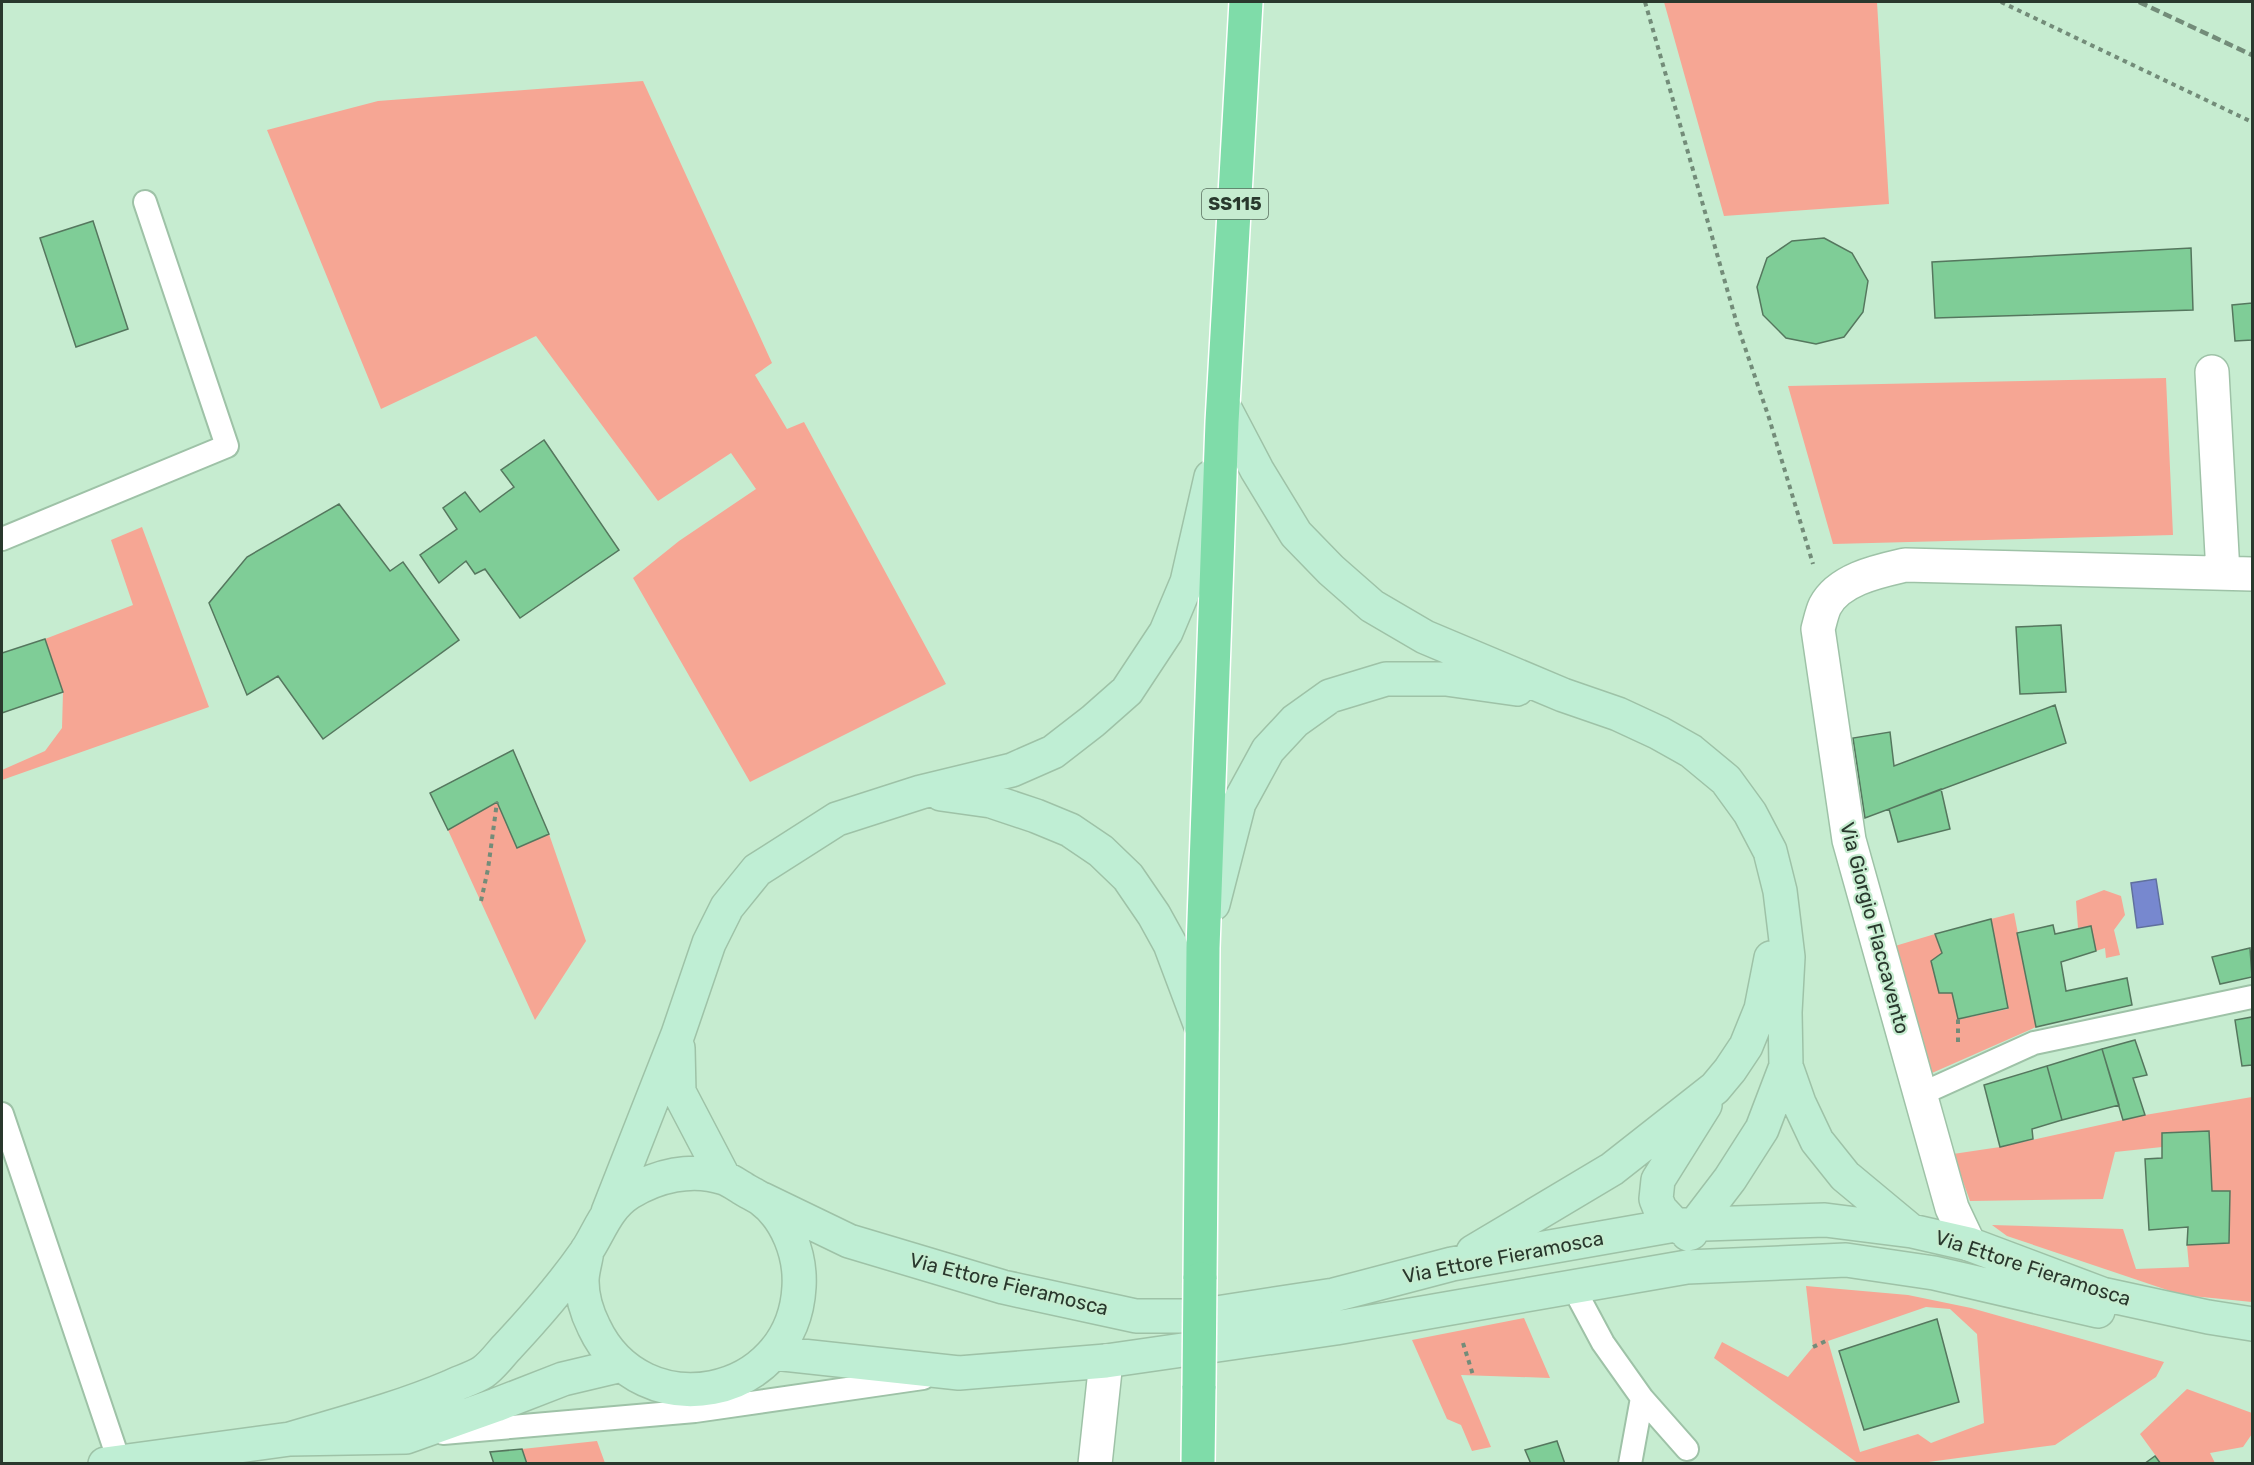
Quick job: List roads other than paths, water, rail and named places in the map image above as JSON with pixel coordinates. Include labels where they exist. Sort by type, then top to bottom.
[{"type":"main road","name":"SS115","points":[[1223,415],[1246,2]]},
{"type":"main road","points":[[1223,415],[1296,534],[1330,570],[1364,598],[1425,637],[1563,695],[1618,714],[1659,733],[1691,751],[1726,780],[1750,813],[1770,851],[1780,891],[1788,957],[1785,1066],[1762,1129],[1730,1179],[1666,1248],[1514,1270],[1412,1314]]},
{"type":"main road","points":[[112,1462],[226,1455],[290,1439],[417,1401],[483,1372],[535,1317],[587,1250],[608,1212],[678,1034],[710,943],[727,907],[757,870],[837,819],[921,792],[1012,770],[1053,752],[1094,721],[1127,691],[1166,632],[1187,582],[1223,415]]},
{"type":"main road","points":[[1198,1464],[1203,948],[1223,415]]},
{"type":"main road","points":[[1203,948],[1239,803],[1268,750],[1295,721],[1330,696],[1386,679],[1446,679],[1563,695]]},
{"type":"main road","points":[[921,792],[991,801],[1070,830],[1101,851],[1128,877],[1154,915],[1170,945],[1202,1029]]},
{"type":"main road","points":[[1780,891],[1769,972],[1761,1008],[1746,1046],[1715,1088],[1689,1134],[1658,1180],[1656,1199],[1660,1209],[1688,1226],[1721,1239],[1807,1239],[1883,1246],[1934,1273]]},
{"type":"main road","points":[[678,1034],[679,1092],[724,1178]]},
{"type":"main road","points":[[1785,1066],[1817,1141],[1845,1176],[1912,1231]]},
{"type":"main road","points":[[1452,1264],[1612,1169],[1715,1088]]},
{"type":"main road","points":[[608,1212],[648,1182],[673,1175],[699,1174],[724,1178]]},
{"type":"main road","name":"Via Ettore Fieramosca","points":[[724,1178],[849,1242],[1003,1287],[1136,1316],[1197,1316],[1334,1295],[1452,1264],[1688,1226],[1825,1220],[1912,1231],[1969,1244],[2102,1294],[2208,1317],[2253,1324]]},
{"type":"main road","points":[[587,1250],[582,1281],[587,1313],[601,1341],[622,1365],[645,1380],[672,1389],[700,1390],[728,1384],[753,1372],[774,1353],[790,1329],[798,1302],[800,1274],[794,1246],[781,1221],[762,1199]]},
{"type":"main road","name":"Via Ettore Fieramosca","points":[[774,1353],[959,1373],[1107,1361],[1336,1328],[1687,1267],[1846,1260],[1934,1273],[2253,1346]]},
{"type":"main road","points":[[290,1439],[406,1437],[563,1378],[622,1365]]},
{"type":"street","points":[[2212,372],[2238,573]]},
{"type":"street","name":"Via Giorgio Flaccavento","points":[[1969,1244],[1952,1208],[1849,840],[1818,629],[1825,605],[1836,592],[1865,574],[1905,565],[2238,573]]},
{"type":"street","points":[[1095,1464],[1107,1361]]},
{"type":"lane","points":[[2,539],[227,446],[145,202]]},
{"type":"lane","points":[[1919,1095],[2034,1043],[2253,997]]},
{"type":"lane","points":[[2,1114],[63,1300],[112,1462]]},
{"type":"lane","points":[[1573,1287],[1603,1343],[1642,1398],[1687,1449]]},
{"type":"lane","points":[[406,1437],[695,1411],[959,1373]]},
{"type":"lane","points":[[1630,1464],[1642,1398]]},
{"type":"water","points":[[2156,879],[2163,924],[2137,928],[2131,883]]},
{"type":"railway","points":[[2139,2],[2252,55]]}]
